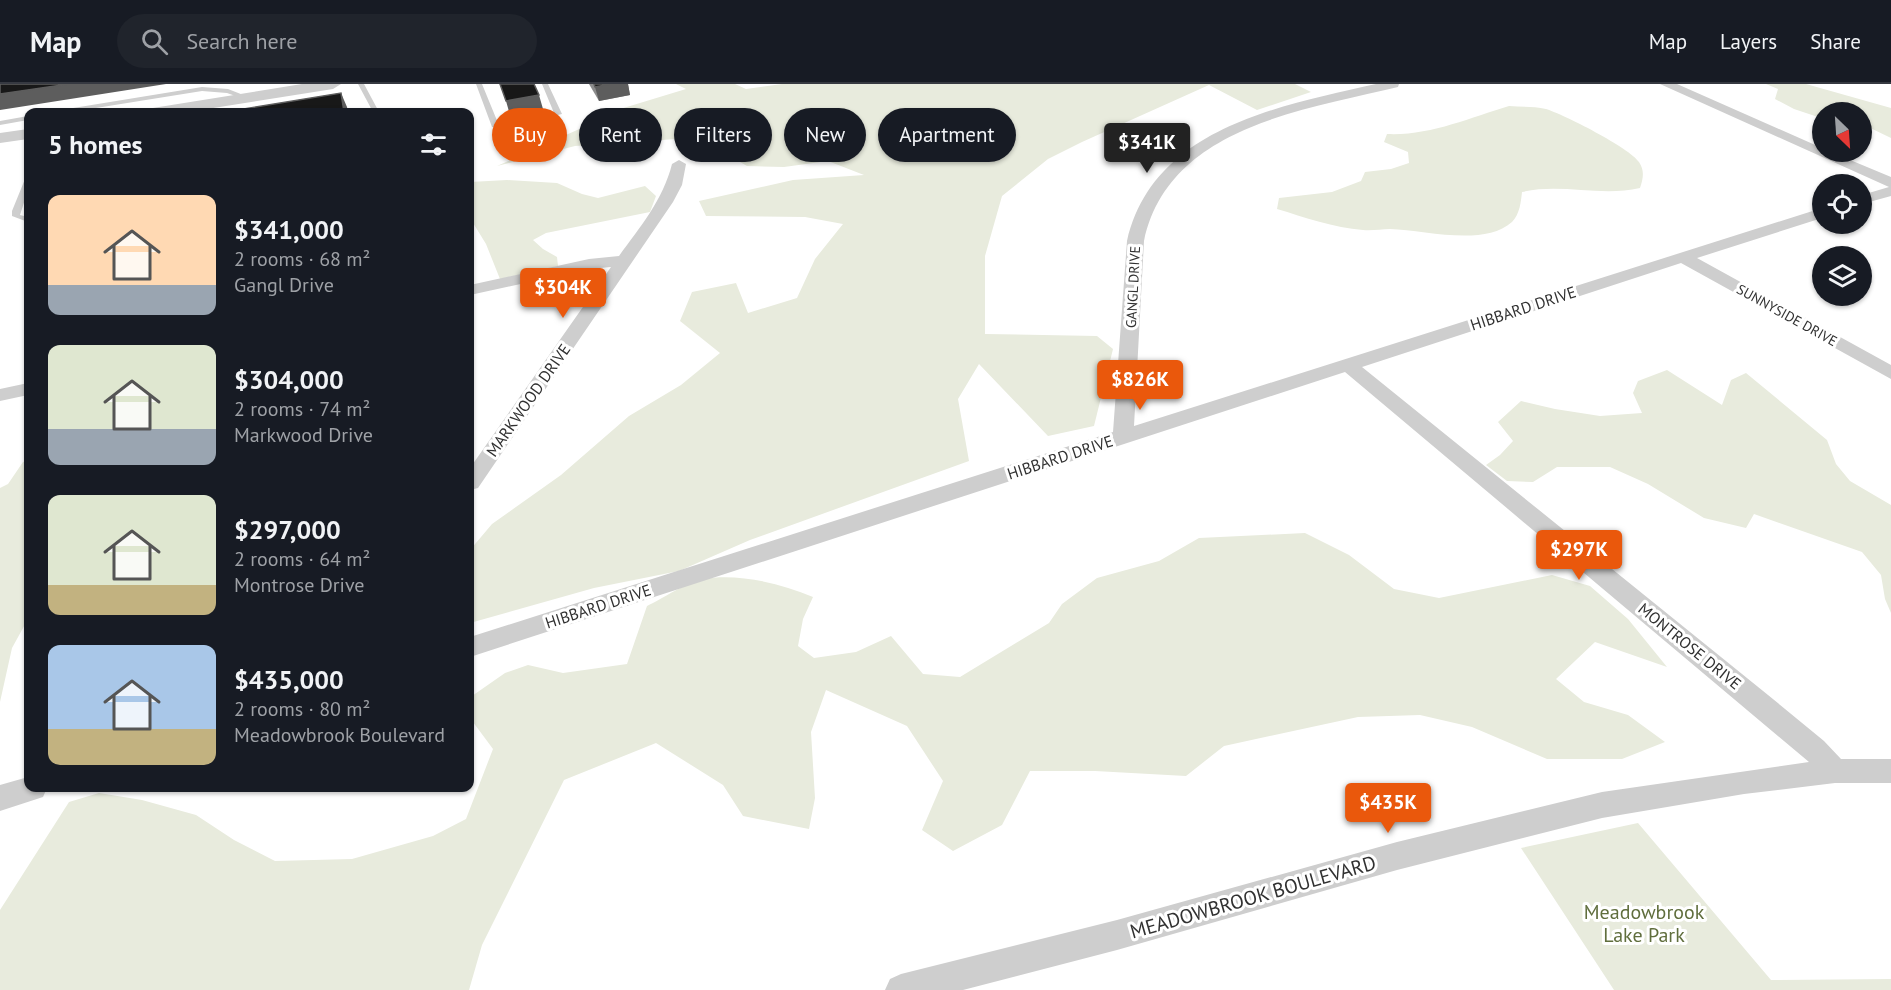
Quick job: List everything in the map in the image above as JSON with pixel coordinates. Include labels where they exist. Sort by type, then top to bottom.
[{"type":"street","points":[[184,108],[333,84]]},
{"type":"street","name":"GANGL DRIVE","points":[[1124,437],[1135,248],[1142,216],[1170,172],[1203,146],[1243,124],[1291,108],[1393,84]]},
{"type":"street","points":[[1666,84],[1891,183]]},
{"type":"street","points":[[0,138],[24,135]]},
{"type":"street","name":"MARKWOOD DRIVE","points":[[474,477],[665,202],[674,184],[679,164]]},
{"type":"street","points":[[1872,197],[1891,191]]},
{"type":"street","name":"HIBBARD DRIVE","points":[[474,646],[1812,216]]},
{"type":"street","name":"SUNNYSIDE DRIVE","points":[[1682,257],[1891,373]]},
{"type":"street","points":[[474,289],[589,264],[624,261]]},
{"type":"street","name":"MONTROSE DRIVE","points":[[1347,364],[1759,702],[1814,749],[1835,771]]},
{"type":"street","points":[[0,395],[24,390]]},
{"type":"street","name":"MEADOWBROOK BOULEVARD","points":[[901,990],[1117,935],[1397,856],[1602,805],[1744,782],[1835,771],[1891,771]]},
{"type":"street","points":[[0,798],[24,791]]},
{"type":"lane","points":[[361,84],[374,108]]},
{"type":"lane","points":[[479,84],[495,125],[501,126],[558,114],[545,84]]},
{"type":"lane","points":[[86,108],[202,89],[228,91],[247,98]]},
{"type":"lane","points":[[0,123],[24,119]]},
{"type":"lane","points":[[24,191],[16,216],[24,218]]},
{"type":"green space","points":[[676,84],[735,84],[746,89],[782,84],[1295,84],[1311,92],[1257,110],[1209,85],[1048,159],[1002,196],[985,256],[985,334],[1097,336],[1113,349],[1094,426],[1048,436],[979,364],[958,399],[969,461],[750,540],[679,571],[594,588],[474,622],[474,545],[492,524],[561,475],[629,416],[681,385],[720,353],[680,321],[692,292],[736,283],[748,313],[797,298],[815,259],[843,224],[805,217],[706,216],[699,201],[793,180],[864,175],[831,162],[866,162],[866,108],[784,108],[784,162],[821,162],[784,167],[747,166],[740,162],[772,162],[772,108],[674,108],[674,139],[662,140],[662,108],[623,108],[686,89]]},
{"type":"green space","points":[[1766,84],[1806,84],[1870,102],[1812,102],[1812,115],[1775,99],[1778,89]]},
{"type":"green space","points":[[1872,103],[1891,108],[1891,138],[1872,129]]},
{"type":"green space","points":[[1509,106],[1532,107],[1555,112],[1610,140],[1639,162],[1643,175],[1640,188],[1611,191],[1551,189],[1522,192],[1521,203],[1512,222],[1500,230],[1470,235],[1390,229],[1352,229],[1277,209],[1279,198],[1332,192],[1361,181],[1365,172],[1391,169],[1409,163],[1408,152],[1384,142],[1387,134],[1434,129]]},
{"type":"green space","points":[[579,129],[579,146],[567,148],[567,135]]},
{"type":"green space","points":[[507,180],[557,183],[598,198],[645,186],[656,196],[650,212],[546,233],[533,240],[557,257],[558,266],[500,279],[486,244],[474,224],[474,182]]},
{"type":"green space","points":[[1667,370],[1722,405],[1731,380],[1746,373],[1827,440],[1836,464],[1850,481],[1891,505],[1891,613],[1885,599],[1881,575],[1862,552],[1754,514],[1746,528],[1704,518],[1648,484],[1610,467],[1557,467],[1533,482],[1507,481],[1486,465],[1500,455],[1513,441],[1498,422],[1521,401],[1600,416],[1642,413],[1633,393],[1638,381]]},
{"type":"green space","points":[[23,462],[24,626],[12,648],[0,702],[0,488],[8,484]]},
{"type":"green space","points":[[1305,533],[1349,555],[1394,589],[1439,598],[1552,575],[1590,586],[1628,619],[1667,667],[1595,642],[1556,679],[1584,702],[1628,715],[1665,742],[1622,759],[1547,759],[1472,727],[1420,715],[1358,717],[1224,746],[1186,776],[1095,771],[1030,771],[1002,825],[953,851],[922,830],[943,781],[907,726],[826,690],[811,732],[815,798],[809,829],[743,816],[723,785],[656,743],[564,780],[482,945],[469,990],[0,990],[0,910],[69,802],[99,793],[142,800],[196,815],[234,840],[275,861],[352,859],[433,836],[466,819],[493,749],[474,723],[474,695],[505,673],[528,665],[563,673],[627,664],[647,606],[696,581],[716,577],[759,580],[813,597],[803,619],[798,646],[814,658],[856,652],[891,636],[923,674],[960,677],[1049,623],[1062,604],[1097,578],[1159,561],[1199,538]]},
{"type":"green space","name":"Meadowbrook Lake Park","points":[[1638,823],[1771,980],[1891,979],[1891,990],[1614,990],[1521,848]]},
{"type":"building","points":[[0,84],[69,84],[0,94]]},
{"type":"building","points":[[500,84],[534,84],[539,95],[506,101]]},
{"type":"building","points":[[594,84],[610,84],[595,87]]},
{"type":"building","points":[[341,93],[343,108],[249,108]]}]
